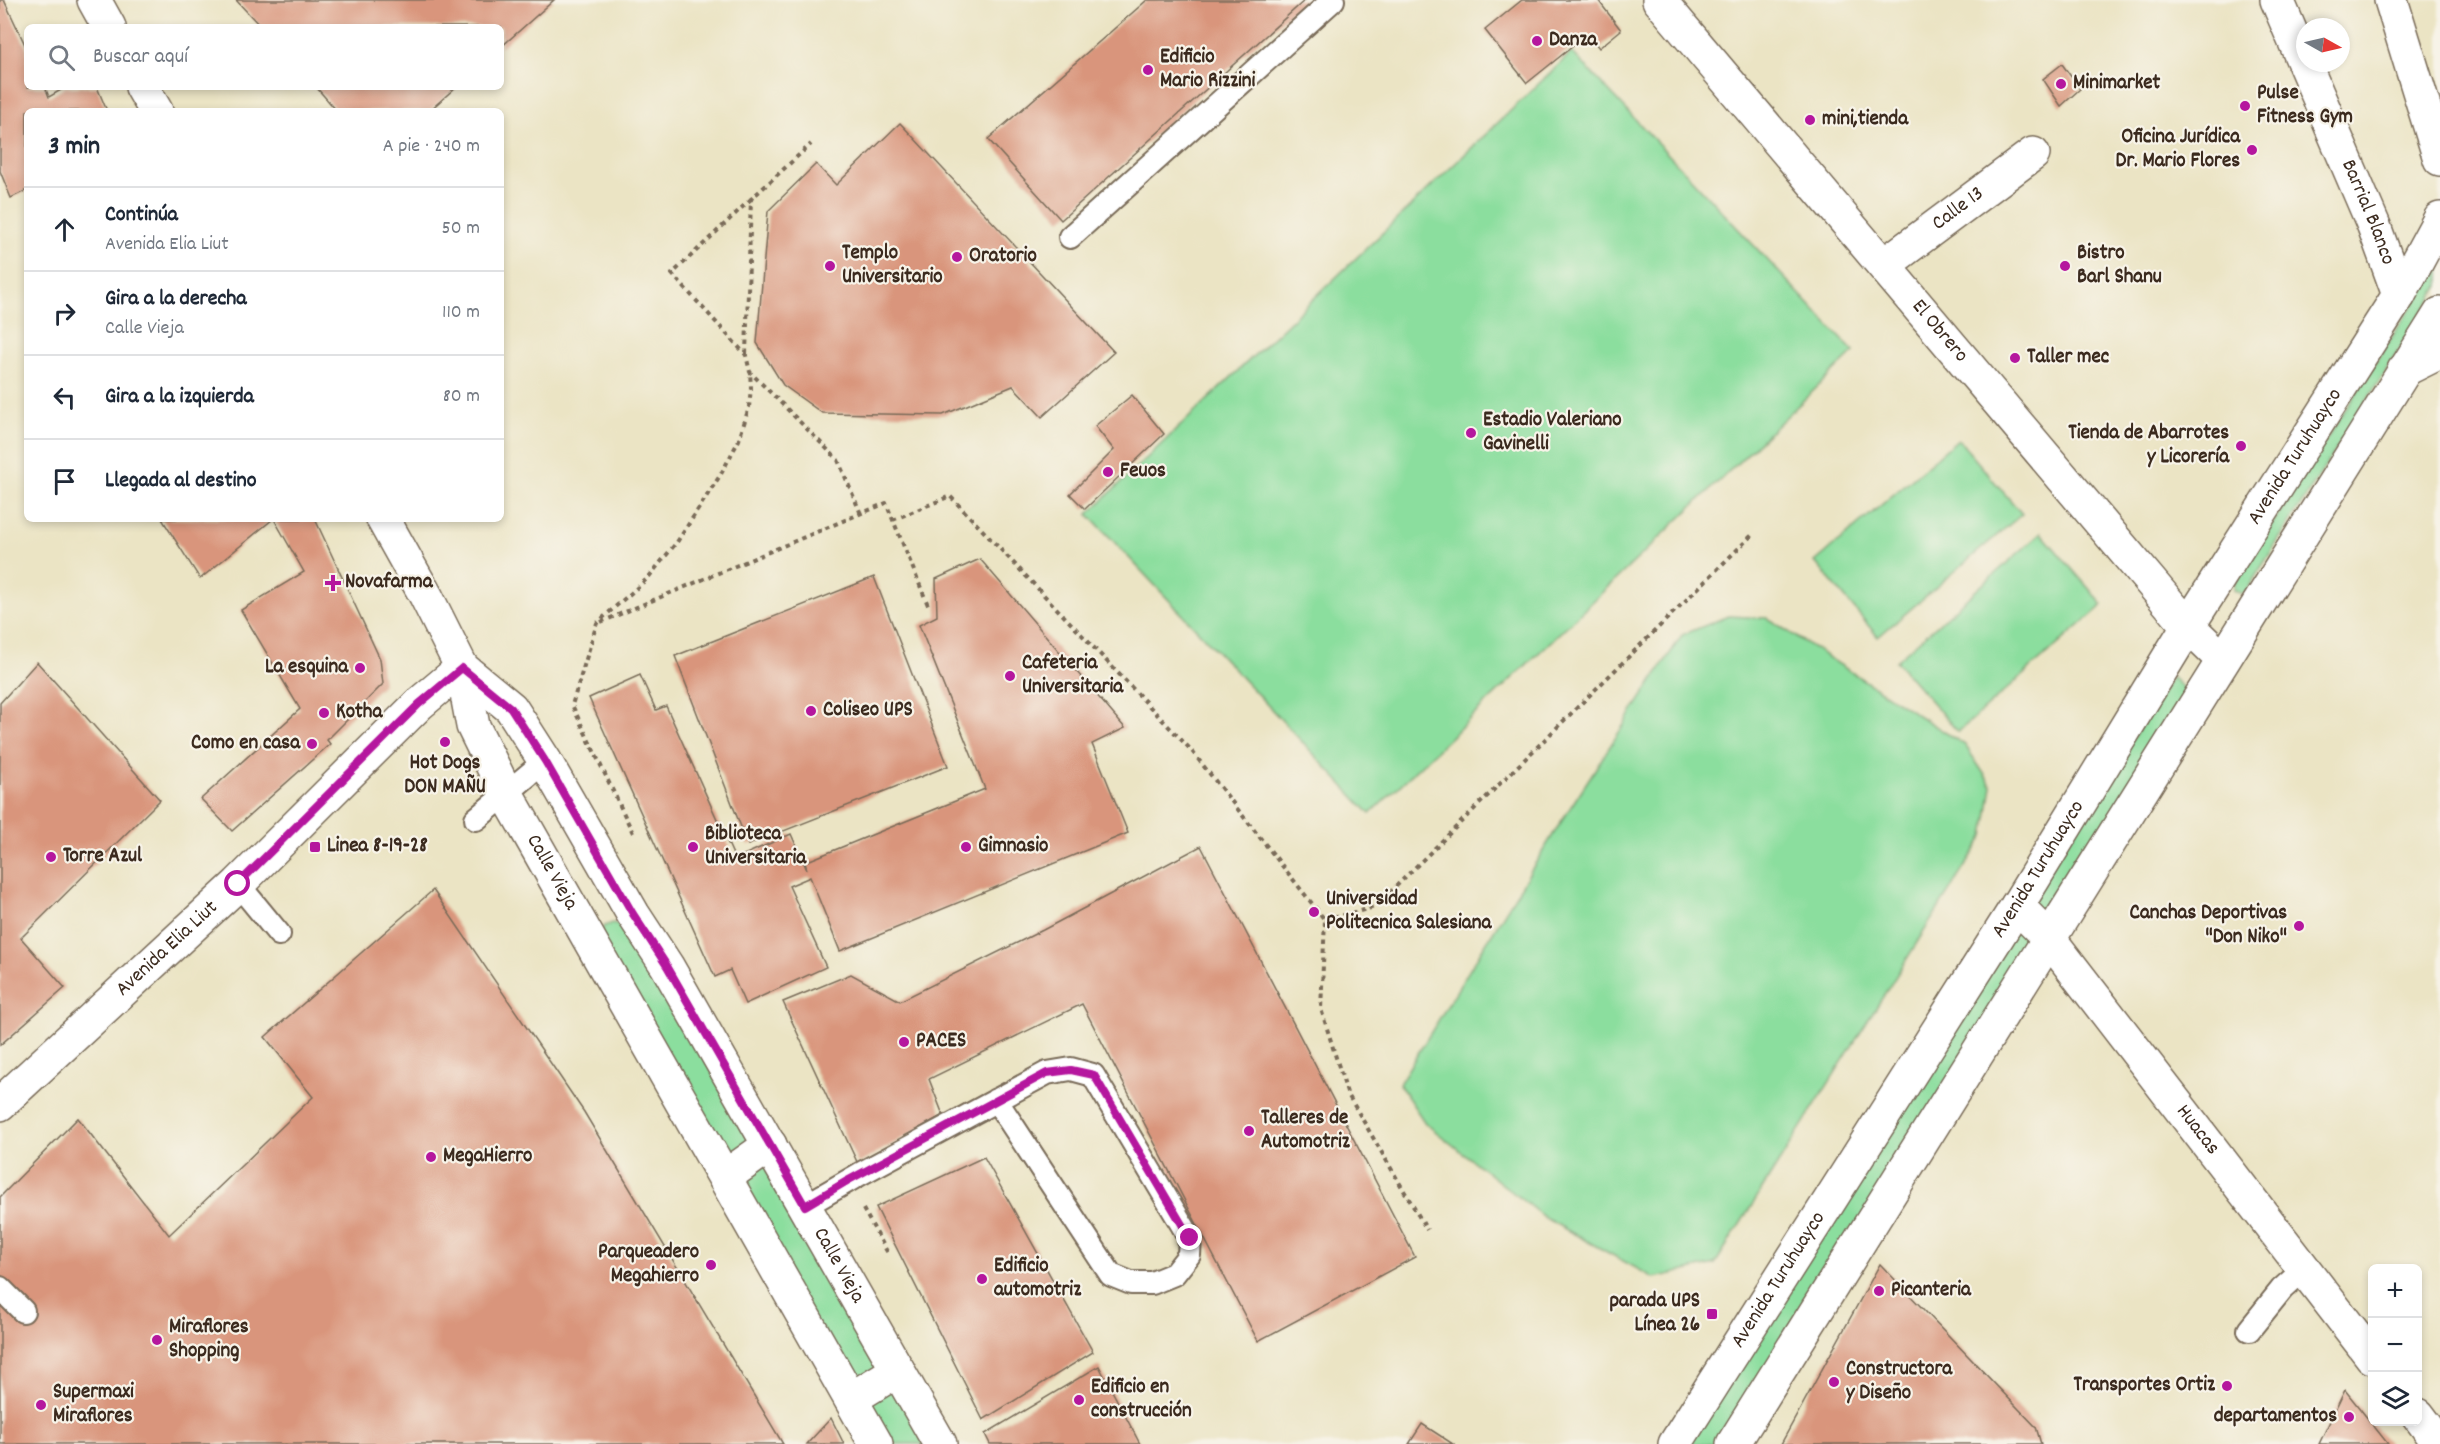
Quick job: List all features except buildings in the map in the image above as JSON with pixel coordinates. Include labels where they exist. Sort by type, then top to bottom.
[{"type":"main road","points":[[94,0],[107,24]]},
{"type":"main road","name":"Barrial Blanco","points":[[2277,0],[2374,226],[2399,294]]},
{"type":"main road","points":[[2391,0],[2440,159]]},
{"type":"main road","name":"El Obrero","points":[[1676,5],[1884,265],[2188,626],[2223,660]]},
{"type":"main road","points":[[144,90],[154,108]]},
{"type":"main road","name":"Calle 13","points":[[1884,265],[2033,154]]},
{"type":"main road","name":"Avenida Turuhuayco","points":[[1675,1444],[2017,906],[2188,626],[2399,294],[2440,219]]},
{"type":"main road","points":[[1733,1444],[2048,937],[2440,314]]},
{"type":"main road","points":[[2404,370],[2440,352]]},
{"type":"main road","name":"Calle Vieja","points":[[385,522],[426,596],[462,668],[473,726],[506,793],[876,1444]]},
{"type":"main road","name":"Calle Vieja","points":[[462,668],[511,708],[545,761],[770,1145],[940,1444]]},
{"type":"main road","name":"Avenida Elia Liut","points":[[0,1104],[238,884],[419,704],[462,668]]},
{"type":"main road","name":"Huacas","points":[[2017,906],[2048,937],[2368,1351]]},
{"type":"main road","points":[[725,1177],[770,1145]]},
{"type":"main road","points":[[851,1399],[898,1370]]},
{"type":"main road","points":[[2422,1421],[2439,1444]]},
{"type":"lane","points":[[1070,237],[1333,0]]},
{"type":"lane","points":[[476,819],[545,761]]},
{"type":"lane","points":[[238,884],[279,934]]},
{"type":"lane","points":[[805,1206],[847,1181],[996,1100],[1047,1073],[1071,1070],[1094,1075],[1190,1238],[1189,1255],[1174,1274],[1152,1283],[1131,1283],[1111,1275],[996,1100]]},
{"type":"lane","points":[[2249,1330],[2282,1289],[2304,1269]]},
{"type":"lane","points":[[0,1288],[23,1311]]},
{"type":"path","points":[[746,355],[672,274],[811,144]]},
{"type":"path","points":[[636,838],[572,705],[597,623],[648,578],[677,542],[721,474],[739,440],[746,418],[751,388],[746,355],[751,199]]},
{"type":"path","points":[[750,372],[838,460],[861,514]]},
{"type":"path","points":[[893,520],[950,496],[1191,750],[1325,920],[1321,1009],[1347,1093],[1427,1230]]},
{"type":"path","points":[[597,623],[886,503],[928,605]]},
{"type":"path","points":[[1325,920],[1375,907],[1753,534]]},
{"type":"path","points":[[847,1181],[889,1255]]},
{"type":"green space","name":"Estadio Valeriano Gavinelli","points":[[1572,52],[1854,352],[1370,814],[1088,514]]},
{"type":"green space","points":[[2440,262],[2440,285],[2245,593],[2241,594],[2234,590],[2235,582]]},
{"type":"green space","points":[[1958,439],[2022,514],[1878,637],[1815,562]]},
{"type":"green space","points":[[2041,533],[2103,605],[1958,732],[1896,661]]},
{"type":"green space","points":[[1728,616],[1767,618],[1965,745],[1992,786],[1984,836],[1715,1264],[1654,1278],[1545,1218],[1425,1123],[1399,1084],[1559,825],[1682,635]]},
{"type":"green space","points":[[2172,677],[2192,697],[2047,928],[2025,905]]},
{"type":"green space","points":[[2018,915],[2041,938],[1720,1444],[1687,1444]]},
{"type":"green space","points":[[613,923],[624,926],[940,1444],[876,1444],[598,936],[604,926]]},
{"type":"place","name":"Danza","points":[[1537,41]]},
{"type":"place","name":"Edificio Mario Rizzini","points":[[1148,70]]},
{"type":"place","name":"Minimarket","points":[[2061,84]]},
{"type":"place","name":"Pulse Fitness Gym","points":[[2245,106]]},
{"type":"place","name":"mini,tienda","points":[[1810,120]]},
{"type":"place","name":"Oficina Jurídica Dr. Mario Flores","points":[[2252,150]]},
{"type":"place","name":"Oratorio","points":[[957,257]]},
{"type":"place","name":"Templo Universitario","points":[[830,266]]},
{"type":"place","name":"Bistro Barl Shanu","points":[[2065,266]]},
{"type":"place","name":"Taller mec","points":[[2015,358]]},
{"type":"place","name":"Estadio Valeriano Gavinelli","points":[[1471,433]]},
{"type":"place","name":"Tienda de Abarrotes y Licorería","points":[[2241,446]]},
{"type":"place","name":"Feuos","points":[[1108,472]]},
{"type":"place","name":"Novafarma","points":[[333,583]]},
{"type":"place","name":"La esquina","points":[[360,668]]},
{"type":"place","name":"Cafeteria Universitaria","points":[[1010,676]]},
{"type":"place","name":"Coliseo UPS","points":[[811,711]]},
{"type":"place","name":"Kotha","points":[[324,713]]},
{"type":"place","name":"Hot Dogs DON MAÑU","points":[[445,742]]},
{"type":"place","name":"Como en casa","points":[[312,744]]},
{"type":"place","name":"Linea 8-19-28","points":[[315,847]]},
{"type":"place","name":"Biblioteca Universitaria","points":[[693,847]]},
{"type":"place","name":"Gimnasio","points":[[966,847]]},
{"type":"place","name":"Torre Azul","points":[[51,857]]},
{"type":"place","name":"Universidad Politecnica Salesiana","points":[[1314,912]]},
{"type":"place","name":"Canchas Deportivas \"Don Niko\"","points":[[2299,926]]},
{"type":"place","name":"PACES","points":[[904,1042]]},
{"type":"place","name":"Talleres de Automotriz","points":[[1249,1131]]},
{"type":"place","name":"MegaHierro","points":[[431,1157]]},
{"type":"place","name":"Parqueadero Megahierro","points":[[711,1265]]},
{"type":"place","name":"Edificio automotriz","points":[[982,1279]]},
{"type":"place","name":"Picanteria","points":[[1879,1291]]},
{"type":"place","name":"parada UPS Línea 26","points":[[1712,1314]]},
{"type":"place","name":"Miraflores Shopping","points":[[157,1340]]},
{"type":"place","name":"Constructora y Diseño","points":[[1834,1382]]},
{"type":"place","name":"Transportes Ortiz","points":[[2227,1386]]},
{"type":"place","name":"Edificio en construcción","points":[[1079,1400]]},
{"type":"place","name":"Supermaxi Miraflores","points":[[41,1405]]},
{"type":"place","name":"departamentos","points":[[2349,1417]]},
{"type":"route","points":[[238,884],[419,704],[462,668],[511,708],[545,761],[633,914],[667,966],[805,1206],[1047,1073],[1071,1070],[1094,1075],[1190,1238]]}]
